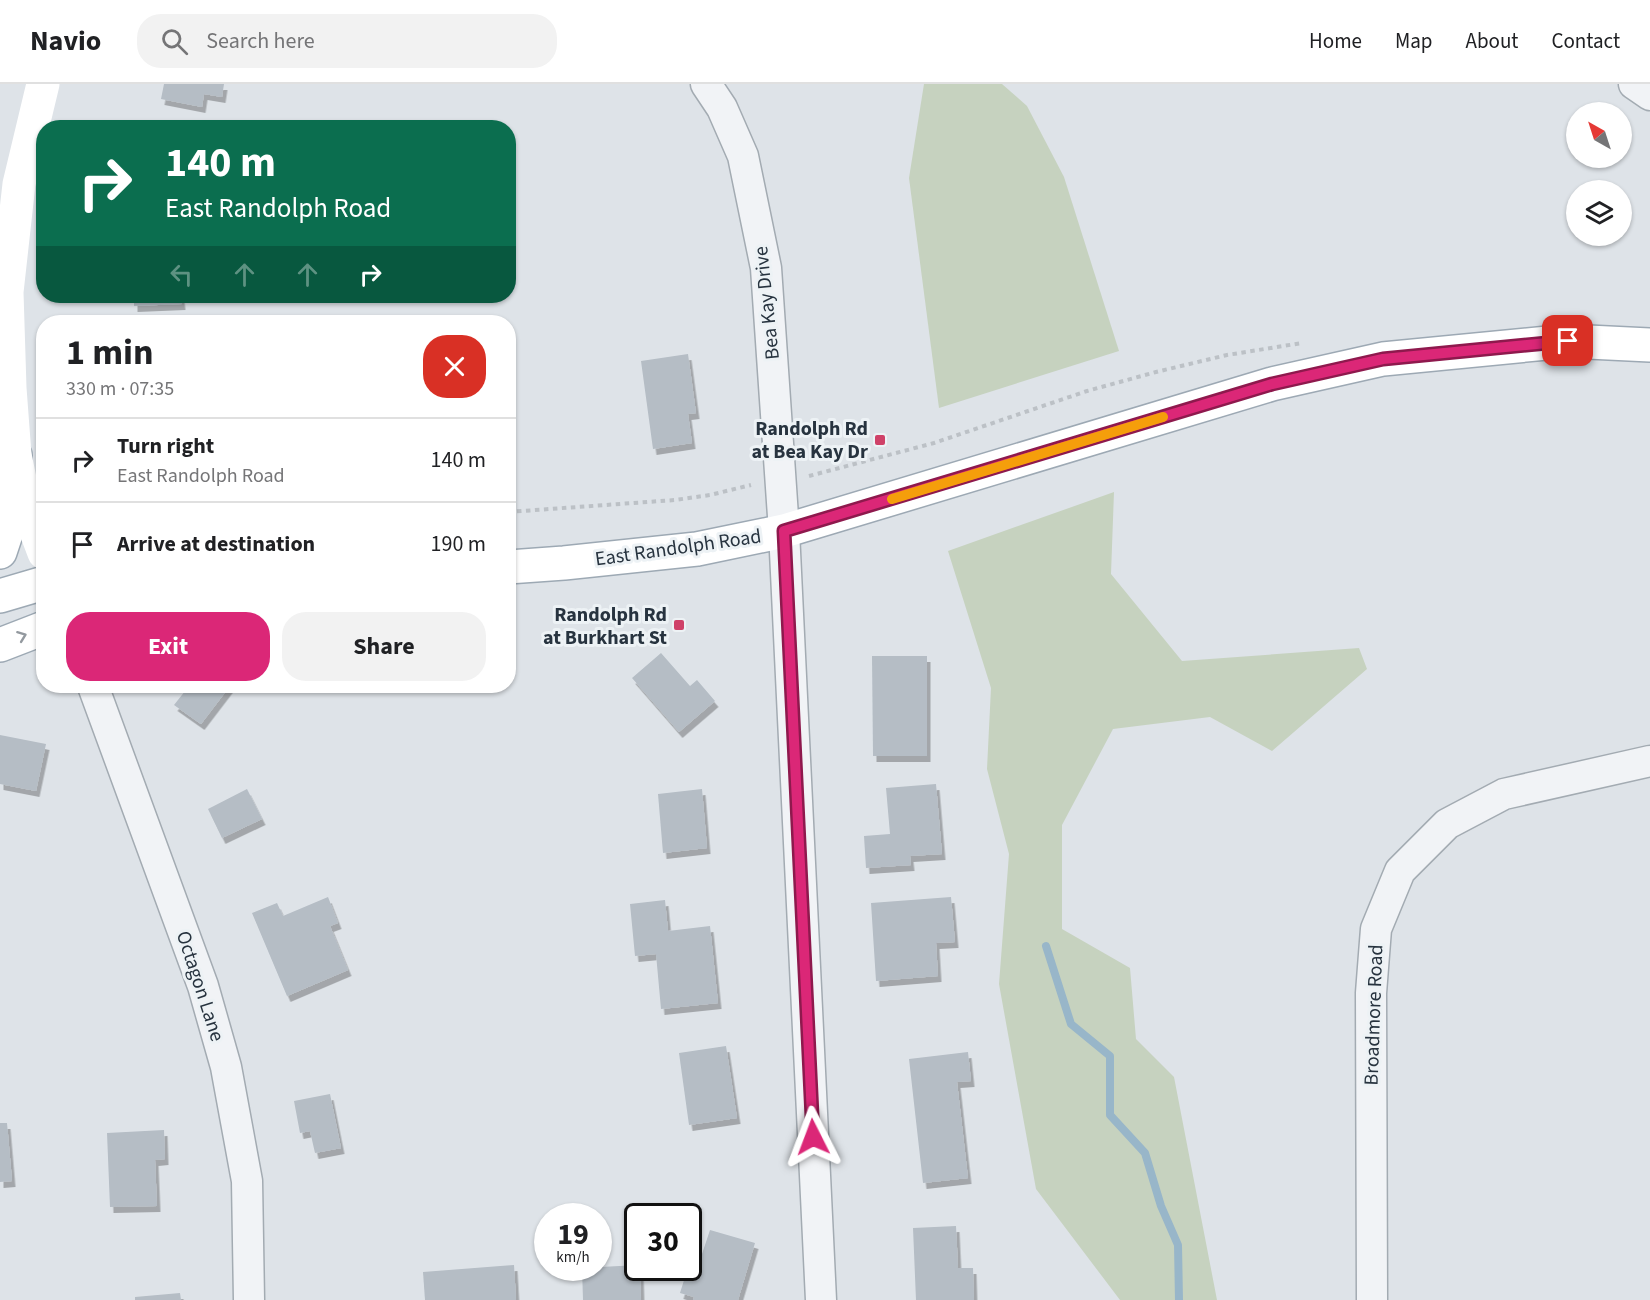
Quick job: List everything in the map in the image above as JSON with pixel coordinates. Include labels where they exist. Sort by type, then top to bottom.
[{"type":"main road","points":[[36,532],[25,503],[15,455],[7,292],[19,184],[43,84]]},
{"type":"main road","name":"East Randolph Road","points":[[516,566],[697,549],[784,531],[1272,384],[1383,359],[1568,341],[1650,345]]},
{"type":"main road","points":[[15,455],[36,476]]},
{"type":"main road","points":[[0,552],[9,525],[15,455]]},
{"type":"main road","points":[[0,596],[36,585]]},
{"type":"main road","points":[[0,645],[36,631]]},
{"type":"street","name":"Bea Kay Drive","points":[[706,84],[722,108],[743,156],[766,268],[784,531],[821,1300]]},
{"type":"street","points":[[1634,84],[1650,95]]},
{"type":"street","name":"Octagon Lane","points":[[96,693],[203,986],[226,1067],[247,1181],[249,1300]]},
{"type":"street","name":"Broadmore Road","points":[[1372,1300],[1371,993],[1376,930],[1400,871],[1447,824],[1504,794],[1650,761]]},
{"type":"path","points":[[516,511],[675,500],[836,470],[934,443],[1088,391],[1156,372],[1227,355],[1306,343]]},
{"type":"green space","points":[[924,84],[1002,84],[1027,106],[1064,177],[1119,351],[939,408],[909,178]]},
{"type":"green space","points":[[1114,492],[1111,574],[1182,661],[1359,648],[1367,669],[1272,751],[1210,717],[1113,729],[1062,825],[1062,929],[1130,968],[1136,1039],[1174,1077],[1217,1300],[1120,1300],[1036,1189],[999,984],[1009,854],[987,769],[991,688],[948,551]]},
{"type":"building","points":[[164,84],[224,84],[222,97],[204,94],[202,107],[161,99]]},
{"type":"building","points":[[134,303],[182,304],[134,306]]},
{"type":"building","points":[[688,354],[696,413],[688,414],[692,443],[653,449],[641,361]]},
{"type":"building","points":[[661,653],[690,686],[697,680],[715,701],[679,732],[632,678]]},
{"type":"building","points":[[872,656],[927,656],[927,756],[873,756]]},
{"type":"building","points":[[183,693],[225,693],[201,724],[174,705]]},
{"type":"building","points":[[0,735],[46,744],[36,791],[0,784]]},
{"type":"building","points":[[936,784],[942,854],[910,856],[911,865],[866,868],[864,836],[890,834],[886,788]]},
{"type":"building","points":[[247,789],[262,819],[222,838],[208,809]]},
{"type":"building","points":[[702,789],[707,848],[663,853],[658,794]]},
{"type":"building","points":[[328,897],[338,923],[330,926],[348,970],[287,996],[252,913],[277,903],[283,916]]},
{"type":"building","points":[[951,897],[955,942],[936,943],[938,976],[876,981],[871,903]]},
{"type":"building","points":[[665,900],[668,931],[710,926],[718,1003],[661,1009],[656,954],[635,956],[630,904]]},
{"type":"building","points":[[726,1046],[737,1118],[689,1125],[679,1053]]},
{"type":"building","points":[[968,1052],[971,1081],[957,1082],[968,1178],[923,1183],[909,1059]]},
{"type":"building","points":[[330,1094],[341,1148],[315,1153],[310,1131],[300,1133],[294,1101]]},
{"type":"building","points":[[0,1123],[7,1123],[12,1181],[0,1182]]},
{"type":"building","points":[[164,1130],[165,1159],[155,1160],[157,1206],[110,1207],[107,1133]]},
{"type":"building","points":[[956,1226],[958,1268],[973,1268],[974,1300],[916,1300],[913,1228]]},
{"type":"building","points":[[710,1230],[755,1243],[738,1300],[693,1300],[694,1297],[680,1293],[684,1281],[702,1281],[702,1254]]},
{"type":"building","points":[[514,1265],[516,1300],[425,1300],[423,1272]]},
{"type":"building","points":[[612,1266],[624,1266],[624,1281],[640,1281],[641,1300],[583,1300],[582,1281],[612,1281]]},
{"type":"building","points":[[180,1293],[181,1300],[135,1300],[135,1297]]},
{"type":"waterway","points":[[1046,946],[1071,1024],[1110,1056],[1110,1115],[1145,1153],[1161,1206],[1178,1245],[1179,1300]]},
{"type":"slow traffic","points":[[892,499],[1163,417]]},
{"type":"place","name":"Randolph Rd at Bea Kay Dr","points":[[880,440]]},
{"type":"place","name":"Randolph Rd at Burkhart St","points":[[679,625]]},
{"type":"route","points":[[813,1137],[784,531],[1272,384],[1383,359],[1568,341]]}]
